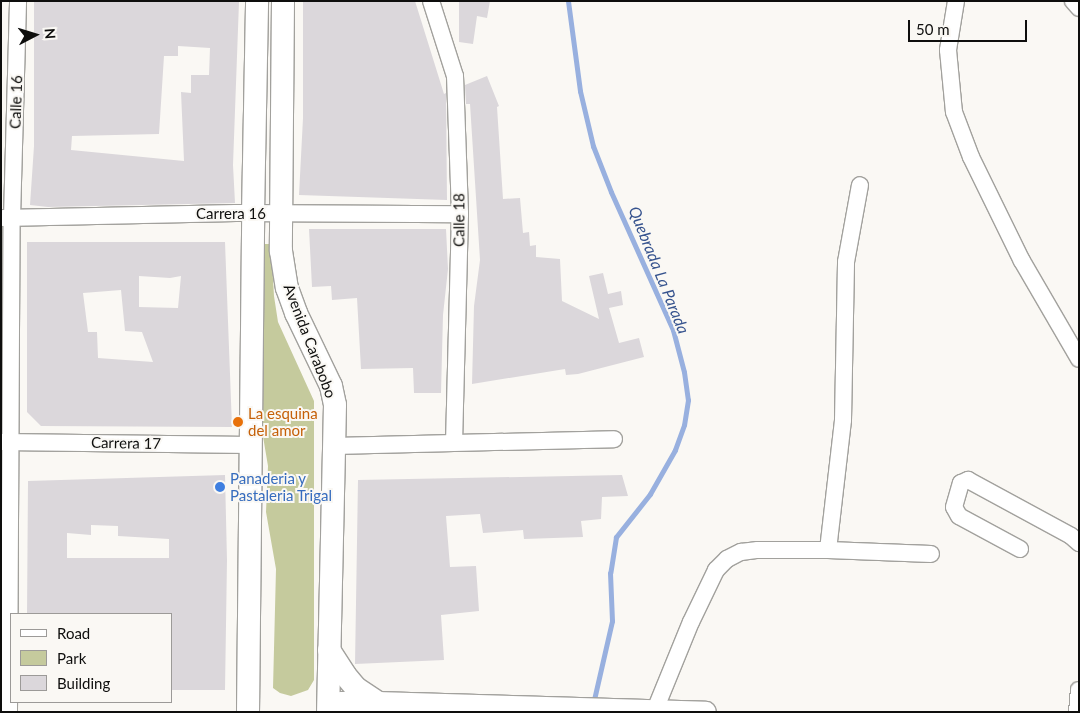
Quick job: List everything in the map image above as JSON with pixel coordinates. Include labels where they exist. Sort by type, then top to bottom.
[{"type":"main road","points":[[248,712],[252,214],[257,1]]},
{"type":"main road","name":"Avenida Carabobo","points":[[283,1],[281,251],[287,288],[300,322],[331,386],[335,405],[328,712]]},
{"type":"main road","points":[[329,650],[356,688],[377,702]]},
{"type":"street","name":"Calle 16","points":[[9,712],[6,442],[7,218],[18,1]]},
{"type":"street","name":"Calle 18","points":[[430,1],[455,76],[460,214],[454,442]]},
{"type":"street","points":[[956,1],[948,50],[954,112],[971,157],[1022,262],[1079,359]]},
{"type":"street","points":[[1073,1],[1079,8]]},
{"type":"street","points":[[828,550],[844,420],[846,262],[860,185]]},
{"type":"street","name":"Carrera 16","points":[[7,218],[252,214],[460,214]]},
{"type":"street","points":[[334,446],[614,439]]},
{"type":"street","name":"Carrera 17","points":[[6,442],[251,445]]},
{"type":"street","points":[[1020,549],[959,516],[954,507],[961,483],[968,480],[1071,536],[1079,543]]},
{"type":"street","points":[[655,710],[691,622],[716,570],[727,558],[741,552],[828,550],[931,554]]},
{"type":"street","points":[[1077,712],[1079,690]]},
{"type":"street","points":[[332,712],[341,702],[377,702],[706,712]]},
{"type":"green space","points":[[259,244],[271,244],[274,296],[278,322],[314,401],[314,680],[308,690],[291,696],[280,693],[273,688],[276,569],[266,512],[268,466],[258,407]]},
{"type":"building","points":[[34,1],[239,2],[233,165],[235,203],[48,207],[30,205],[34,146]],"holes":[[[178,46],[210,48],[209,75],[191,75],[191,93],[181,92],[184,161],[71,150],[72,136],[159,134],[164,56],[178,56]]]},
{"type":"building","points":[[303,1],[415,1],[444,94],[446,93],[447,200],[299,195],[303,118]]},
{"type":"building","points":[[459,1],[490,1],[487,18],[477,16],[473,44],[459,42]]},
{"type":"building","points":[[487,76],[499,106],[497,107],[503,199],[520,198],[523,233],[529,232],[530,246],[536,245],[536,257],[560,259],[562,301],[599,319],[589,276],[603,273],[608,294],[621,291],[623,305],[609,308],[619,343],[639,338],[644,357],[578,374],[566,375],[565,369],[472,384],[474,306],[480,260],[470,104],[466,104],[465,85]]},
{"type":"building","points":[[309,229],[446,229],[448,269],[443,315],[441,393],[414,393],[413,368],[361,369],[357,298],[332,300],[331,286],[312,287]]},
{"type":"building","points":[[27,242],[225,242],[232,427],[41,426],[27,412]],"holes":[[[139,276],[170,278],[181,276],[178,308],[139,307]],[[121,290],[125,331],[142,332],[153,362],[98,358],[97,332],[88,332],[83,293]]]},
{"type":"building","points":[[225,475],[227,560],[225,690],[172,690],[172,613],[27,613],[28,481]],"holes":[[[91,525],[118,526],[118,536],[169,539],[169,558],[67,558],[67,533],[91,535]]]},
{"type":"building","points":[[622,475],[628,496],[602,497],[601,519],[581,521],[583,537],[524,539],[523,530],[483,533],[480,514],[446,516],[450,567],[476,566],[479,611],[441,615],[444,660],[355,664],[358,480]]},
{"type":"waterway","name":"Quebrada La Parada","points":[[568,1],[580,91],[593,146],[611,192],[673,330],[684,372],[688,400],[684,425],[675,450],[650,494],[616,537],[610,573],[612,621],[593,704]]},
{"type":"place","name":"La esquina del amor","points":[[238,422]]},
{"type":"place","name":"Panaderia y Pastaleria Trigal","points":[[220,487]]}]
